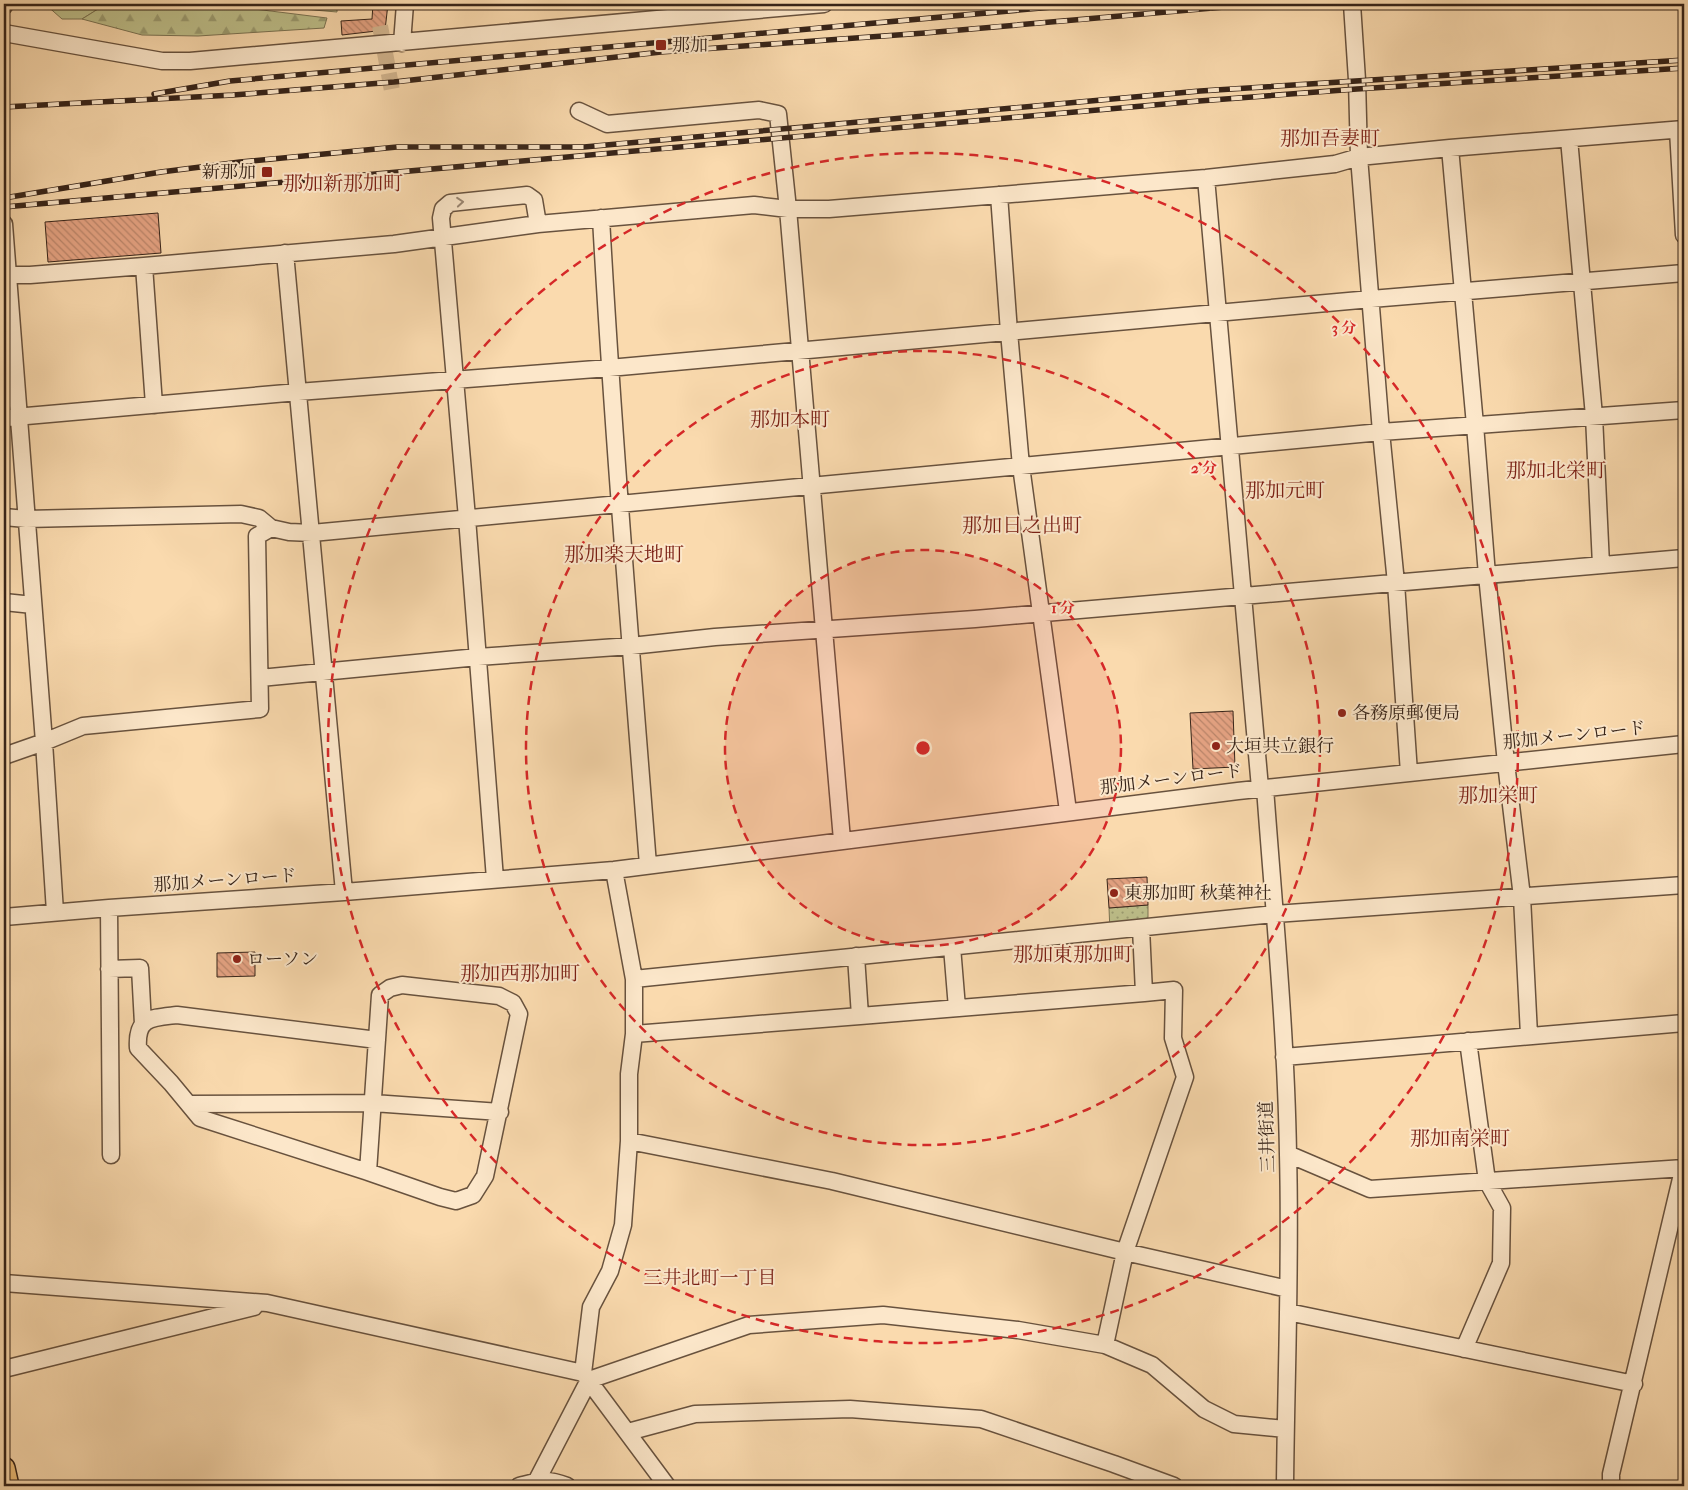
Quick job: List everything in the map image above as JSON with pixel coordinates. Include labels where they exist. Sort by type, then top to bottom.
[{"type":"main road","points":[[4,1468],[8,1486]]},
{"type":"street","points":[[402,42],[405,4]]},
{"type":"street","points":[[4,33],[162,61],[190,61],[402,42],[670,11],[824,4]]},
{"type":"street","points":[[1352,4],[1357,80],[1359,158],[1372,299],[1381,432],[1396,583],[1409,773]]},
{"type":"street","points":[[579,111],[607,124],[759,110],[778,114],[788,209],[842,840]]},
{"type":"street","points":[[5,275],[30,275],[144,266],[394,244],[538,224],[754,205],[788,209],[829,209],[1206,178],[1335,164],[1359,158],[1450,148],[1681,130],[1684,235]]},
{"type":"street","points":[[1569,139],[1594,416],[1601,565]]},
{"type":"street","points":[[1450,148],[1487,575],[1522,897],[1529,1035]]},
{"type":"street","name":"三井街道","points":[[1206,178],[1242,596],[1275,914],[1284,1056],[1288,1154],[1285,1486]]},
{"type":"street","points":[[495,879],[456,380],[441,218],[443,209],[450,202],[527,195],[534,200],[538,224]]},
{"type":"street","points":[[999,195],[1008,332],[1021,466],[1068,811]]},
{"type":"street","points":[[601,218],[609,368],[648,865]]},
{"type":"street","points":[[4,224],[11,417],[26,519],[44,742],[55,912]]},
{"type":"street","points":[[285,253],[344,892]]},
{"type":"street","points":[[144,266],[154,405]]},
{"type":"street","points":[[11,417],[609,368],[1372,299],[1684,273]]},
{"type":"street","points":[[4,517],[26,519],[241,514],[259,518],[271,528],[289,532],[312,533],[1381,432],[1684,410]]},
{"type":"street","points":[[4,756],[83,726],[260,709],[257,536],[271,528]]},
{"type":"street","points":[[260,678],[714,637],[1041,613],[1684,558]]},
{"type":"street","points":[[4,602],[33,605]]},
{"type":"street","name":"那加メーンロード","points":[[4,917],[614,870],[1068,811],[1263,788],[1684,744]]},
{"type":"street","points":[[535,1484],[586,1376],[591,1307],[610,1271],[623,1225],[629,1141],[629,1074],[634,1034],[634,979],[614,870]]},
{"type":"street","points":[[634,979],[1275,914],[1684,886]]},
{"type":"street","points":[[109,908],[110,1155]]},
{"type":"street","points":[[1141,928],[1144,993]]},
{"type":"street","points":[[952,947],[957,1008]]},
{"type":"street","points":[[856,956],[860,1016]]},
{"type":"street","points":[[109,969],[140,968],[143,1024]]},
{"type":"street","points":[[368,1172],[373,1103],[380,995],[390,988],[402,984],[499,996],[513,1004],[519,1014],[500,1112],[485,1176],[473,1195],[456,1201],[200,1118],[138,1048],[137,1034],[143,1024],[153,1018],[177,1015],[377,1040]]},
{"type":"street","points":[[634,1034],[1174,990],[1173,1038],[1185,1077],[1125,1252],[1105,1345]]},
{"type":"street","points":[[1284,1056],[1684,1023]]},
{"type":"street","points":[[1464,1349],[1501,1263],[1502,1208],[1487,1181],[1468,1041]]},
{"type":"street","points":[[189,1104],[373,1103],[500,1112]]},
{"type":"street","points":[[629,1141],[832,1181],[1125,1252],[1288,1289]]},
{"type":"street","points":[[1288,1154],[1370,1189],[1684,1167],[1612,1474],[1611,1486]]},
{"type":"street","points":[[4,1283],[267,1303],[586,1376],[748,1325],[883,1315],[1018,1330],[1105,1345],[1152,1365],[1204,1409],[1234,1424],[1286,1429]]},
{"type":"street","points":[[4,1369],[267,1303]]},
{"type":"street","points":[[1288,1312],[1634,1384]]},
{"type":"street","points":[[586,1376],[667,1486]]},
{"type":"street","points":[[628,1432],[695,1414],[850,1408],[981,1419],[1174,1486]]},
{"type":"street","points":[[519,1486],[552,1480],[567,1486]]},
{"type":"green space","points":[[45,4],[106,4],[82,19],[62,19]]},
{"type":"green space","points":[[106,4],[214,4],[327,18],[324,28],[198,36],[142,35],[82,19]]},
{"type":"green space","points":[[243,4],[337,4],[337,12]]},
{"type":"green space","points":[[1148,905],[1148,928],[1110,932],[1109,908]]},
{"type":"building","points":[[373,4],[388,4],[385,30],[342,35],[341,21],[372,19]]},
{"type":"building","points":[[158,213],[161,253],[48,262],[45,222]]},
{"type":"building","points":[[1233,711],[1235,767],[1193,769],[1190,713]]},
{"type":"building","points":[[1147,877],[1148,905],[1109,908],[1107,879]]},
{"type":"building","points":[[255,952],[255,976],[217,977],[217,953]]},
{"type":"tunnel","points":[[380,26],[393,96]]},
{"type":"railway","points":[[154,94],[230,81],[1086,4]]},
{"type":"railway","points":[[4,107],[233,95],[394,82],[661,52],[925,33],[1259,4]]},
{"type":"railway","points":[[4,198],[161,172],[240,162],[397,147],[584,147],[1200,91],[1684,60]]},
{"type":"railway","points":[[4,207],[1199,101],[1684,68]]},
{"type":"place","name":"那加","points":[[661,45]]},
{"type":"place","name":"新那加","points":[[267,172]]},
{"type":"place","name":"各務原郵便局","points":[[1342,713]]},
{"type":"place","name":"大垣共立銀行","points":[[1216,746]]},
{"type":"place","name":"東那加町 秋葉神社","points":[[1114,893]]},
{"type":"place","name":"ローソン","points":[[237,959]]},
{"type":"district","name":"那加吾妻町","points":[[1330,138]]},
{"type":"district","name":"那加新那加町","points":[[343,183]]},
{"type":"district","name":"那加本町","points":[[790,419]]},
{"type":"district","name":"那加北栄町","points":[[1556,470]]},
{"type":"district","name":"那加元町","points":[[1285,490]]},
{"type":"district","name":"那加日之出町","points":[[1022,525]]},
{"type":"district","name":"那加楽天地町","points":[[624,554]]},
{"type":"district","name":"那加栄町","points":[[1498,795]]},
{"type":"district","name":"那加東那加町","points":[[1073,954]]},
{"type":"district","name":"那加西那加町","points":[[520,973]]},
{"type":"district","name":"那加南栄町","points":[[1460,1138]]},
{"type":"district","name":"三井北町一丁目","points":[[710,1277]]}]
